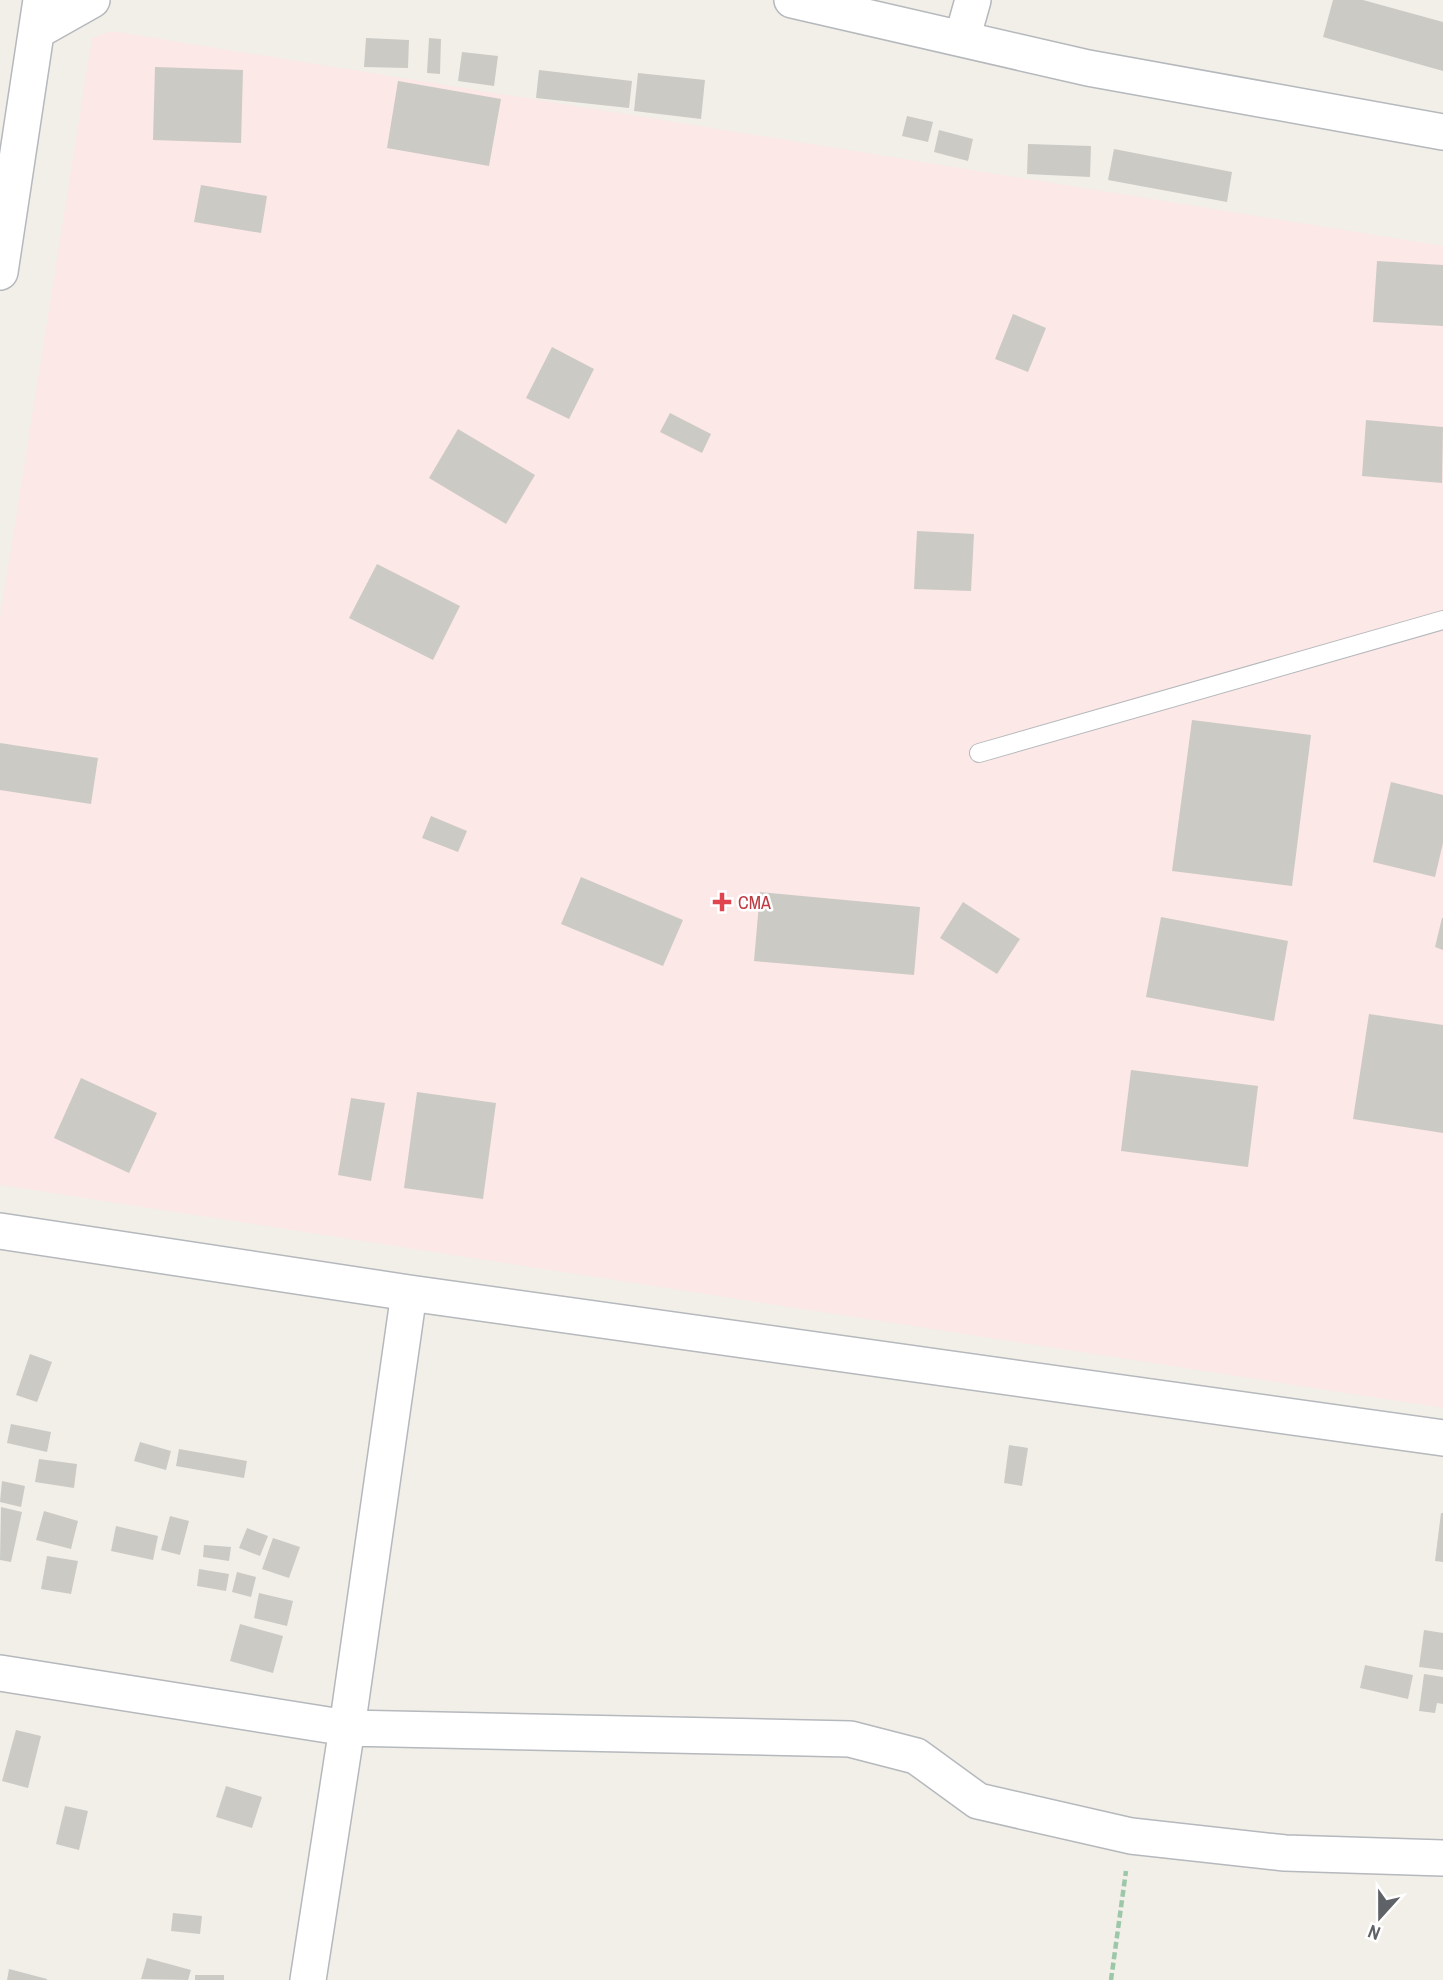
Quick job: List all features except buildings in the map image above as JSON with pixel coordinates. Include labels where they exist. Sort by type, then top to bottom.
[{"type":"street","points":[[0,272],[39,15],[92,0]]},
{"type":"street","points":[[792,0],[1088,68],[1443,132]]},
{"type":"street","points":[[962,39],[973,0]]},
{"type":"street","points":[[0,1231],[409,1293],[1443,1438]]},
{"type":"street","points":[[308,1980],[348,1728],[409,1293]]},
{"type":"street","points":[[0,1673],[348,1728],[850,1739],[916,1756],[978,1801],[1131,1836],[1285,1853],[1443,1858]]},
{"type":"lane","points":[[979,753],[1443,620]]},
{"type":"path","points":[[1111,1980],[1131,1836]]},
{"type":"shaded area","name":"CMA","points":[[111,31],[1443,246],[1443,1408],[0,1185],[0,618],[92,38]]},
{"type":"place","name":"CMA","points":[[722,902]]}]
